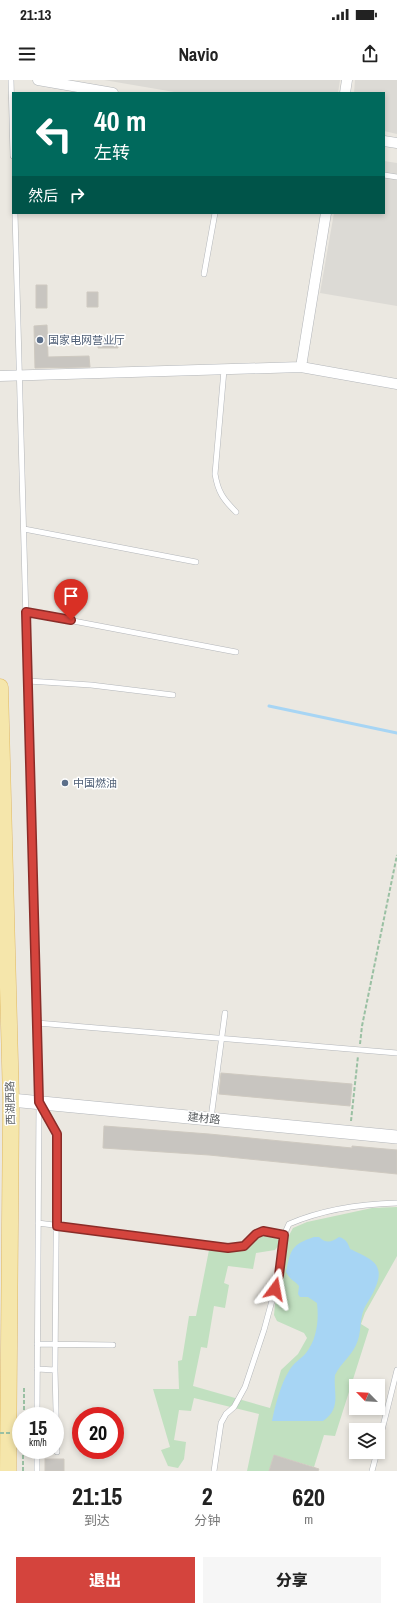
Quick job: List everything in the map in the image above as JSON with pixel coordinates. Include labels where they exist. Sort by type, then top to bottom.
[{"type":"main road","name":"西湖西路","points":[[0,687],[11,1100],[8,1471]]},
{"type":"street","points":[[38,80],[103,92]]},
{"type":"street","points":[[345,92],[347,80]]},
{"type":"street","points":[[385,141],[397,143]]},
{"type":"street","points":[[301,368],[326,214]]},
{"type":"street","points":[[0,376],[301,368],[397,384]]},
{"type":"street","name":"建材路","points":[[11,1100],[397,1137]]},
{"type":"lane","points":[[11,80],[12,118]]},
{"type":"lane","points":[[385,175],[397,177]]},
{"type":"lane","points":[[15,214],[39,1102],[37,1407]]},
{"type":"lane","points":[[204,274],[215,214]]},
{"type":"lane","points":[[224,370],[214,474],[216,486],[222,498],[236,512]]},
{"type":"lane","points":[[24,529],[196,562]]},
{"type":"lane","points":[[26,612],[236,652]]},
{"type":"lane","points":[[28,681],[91,685],[173,695]]},
{"type":"lane","points":[[210,1119],[225,1013]]},
{"type":"lane","points":[[37,1023],[397,1053]]},
{"type":"lane","points":[[39,1102],[57,1134],[56,1407]]},
{"type":"lane","points":[[214,1471],[221,1423],[226,1414],[234,1407],[245,1387],[264,1330],[279,1275],[284,1235],[289,1224],[328,1211],[364,1204],[397,1204]]},
{"type":"lane","points":[[38,1223],[228,1248],[244,1246],[256,1234],[263,1231],[284,1235]]},
{"type":"lane","points":[[38,1344],[113,1344]]},
{"type":"lane","points":[[38,1370],[55,1370]]},
{"type":"lane","points":[[384,1423],[397,1370]]},
{"type":"lane","points":[[37,1459],[37,1471]]},
{"type":"lane","points":[[372,1471],[375,1459]]},
{"type":"path","points":[[349,1132],[362,1026],[397,855]]},
{"type":"path","points":[[24,1388],[24,1407]]},
{"type":"path","points":[[0,1433],[12,1433]]},
{"type":"path","points":[[23,1459],[23,1471]]},
{"type":"shaded area","points":[[104,80],[340,80],[338,92],[174,92]]},
{"type":"shaded area","points":[[355,80],[397,80],[397,134],[385,131],[385,92],[354,92]]},
{"type":"shaded area","points":[[385,161],[397,163],[397,306],[320,293],[334,214],[385,214]]},
{"type":"green space","points":[[397,1207],[397,1256],[365,1313],[361,1324],[369,1329],[353,1379],[349,1379],[349,1392],[335,1436],[324,1435],[314,1467],[274,1455],[269,1471],[247,1471],[259,1414],[194,1398],[191,1411],[179,1410],[174,1440],[186,1442],[184,1459],[178,1468],[168,1466],[161,1450],[170,1447],[153,1389],[179,1389],[178,1361],[182,1360],[189,1316],[196,1316],[209,1250],[229,1252],[241,1250],[265,1234],[278,1239],[279,1245],[275,1250],[256,1253],[253,1269],[228,1266],[224,1283],[229,1285],[225,1308],[214,1306],[207,1348],[201,1347],[193,1386],[270,1408],[281,1370],[298,1354],[307,1338],[304,1333],[277,1321],[274,1315],[275,1304],[284,1268],[288,1237],[293,1228],[307,1222],[372,1208]]},
{"type":"water","points":[[319,1237],[324,1241],[331,1241],[339,1237],[345,1240],[350,1249],[372,1260],[376,1265],[379,1276],[377,1284],[361,1318],[359,1336],[356,1345],[335,1375],[335,1405],[333,1411],[323,1421],[272,1421],[286,1376],[291,1368],[310,1348],[315,1336],[318,1316],[317,1303],[308,1297],[300,1297],[298,1294],[299,1286],[289,1277],[286,1272],[289,1258],[293,1249],[306,1240]]},
{"type":"building","points":[[36,285],[47,285],[47,308],[36,308]]},
{"type":"building","points":[[87,292],[98,292],[98,307],[87,307]]},
{"type":"building","points":[[47,325],[48,357],[89,356],[90,367],[35,368],[34,326]]},
{"type":"building","points":[[98,339],[118,339],[118,348],[98,348]]},
{"type":"building","points":[[221,1073],[352,1084],[350,1106],[219,1094]]},
{"type":"building","points":[[104,1126],[209,1134],[352,1148],[352,1146],[397,1150],[397,1174],[209,1155],[103,1148]]},
{"type":"building","points":[[274,1455],[319,1469],[318,1471],[269,1471]]},
{"type":"building","points":[[45,1459],[64,1459],[64,1471],[45,1471]]},
{"type":"waterway","points":[[269,706],[397,733]]},
{"type":"place","name":"国家电网营业厅","points":[[40,340]]},
{"type":"place","name":"中国燃油","points":[[65,783]]},
{"type":"route","points":[[71,620],[26,612],[39,1102],[57,1134],[57,1226],[228,1248],[244,1246],[256,1234],[263,1231],[284,1235],[279,1275],[275,1289]]}]
